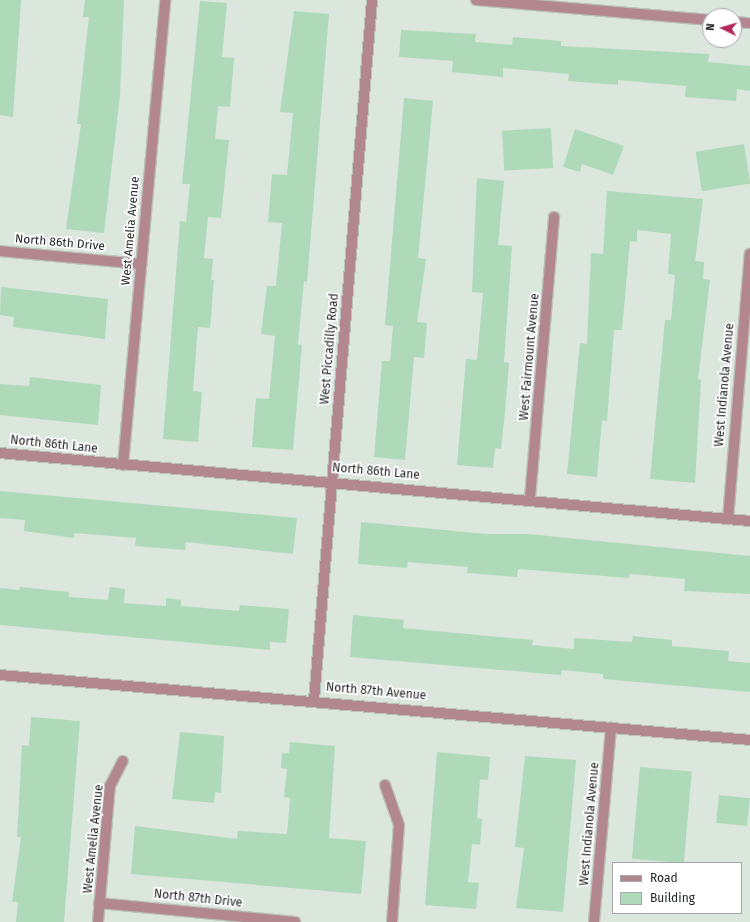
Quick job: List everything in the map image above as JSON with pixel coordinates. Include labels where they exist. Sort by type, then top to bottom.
[{"type":"street","name":"West Amelia Avenue","points":[[123,465],[165,0]]},
{"type":"street","name":"West Piccadilly Road","points":[[314,700],[372,0]]},
{"type":"street","points":[[476,0],[574,4],[702,19]]},
{"type":"street","name":"West Fairmount Avenue","points":[[530,498],[554,217]]},
{"type":"street","name":"North 86th Drive","points":[[0,251],[142,264]]},
{"type":"street","name":"West Indianola Avenue","points":[[728,519],[750,254]]},
{"type":"street","name":"North 86th Lane","points":[[0,453],[123,465],[530,498],[750,521]]},
{"type":"street","name":"North 87th Avenue","points":[[0,675],[314,700],[750,740]]},
{"type":"street","name":"West Indianola Avenue","points":[[594,922],[611,728]]},
{"type":"street","name":"West Amelia Avenue","points":[[98,922],[110,786],[123,761]]},
{"type":"street","points":[[385,785],[399,825],[392,922]]},
{"type":"street","name":"North 87th Drive","points":[[99,903],[295,922]]},
{"type":"building","points":[[0,0],[21,0],[13,117],[0,115]]},
{"type":"building","points":[[85,0],[124,0],[120,95],[104,233],[66,229],[81,124],[77,124],[89,17],[83,17]]},
{"type":"building","points":[[200,1],[227,3],[222,57],[234,58],[230,107],[218,106],[215,139],[229,140],[221,218],[208,217],[204,258],[213,259],[211,280],[214,280],[210,328],[198,327],[193,391],[202,392],[198,442],[163,439],[180,221],[186,222],[190,184],[182,184]]},
{"type":"building","points":[[294,11],[329,14],[307,282],[304,281],[298,344],[302,345],[293,450],[252,447],[256,398],[269,399],[275,336],[261,334],[267,286],[276,286],[282,223],[268,222],[272,174],[287,175],[293,113],[280,112]]},
{"type":"building","points":[[401,30],[476,34],[475,42],[512,45],[513,37],[561,41],[561,46],[709,54],[708,62],[750,66],[750,91],[737,89],[736,101],[685,97],[686,86],[618,80],[618,85],[568,81],[569,74],[503,68],[503,77],[452,72],[453,61],[399,57]]},
{"type":"building","points":[[404,98],[433,101],[418,258],[426,259],[417,322],[427,323],[424,358],[414,357],[405,460],[374,457],[382,361],[390,361],[393,326],[385,325]]},
{"type":"building","points":[[551,128],[553,168],[504,171],[502,131]]},
{"type":"building","points":[[575,129],[624,146],[613,175],[582,164],[580,172],[563,167]]},
{"type":"building","points":[[744,144],[750,184],[702,191],[696,152]]},
{"type":"building","points":[[477,178],[504,181],[498,245],[512,246],[504,362],[509,363],[505,412],[501,449],[495,448],[493,468],[457,465],[466,359],[477,360],[483,293],[472,292]]},
{"type":"building","points":[[607,191],[703,199],[695,261],[704,262],[703,279],[710,280],[698,379],[701,380],[695,483],[650,479],[665,320],[671,320],[675,275],[668,274],[671,234],[637,230],[637,242],[630,241],[622,330],[614,330],[607,421],[602,420],[597,477],[567,474],[580,343],[587,344],[591,253],[603,254]]},
{"type":"building","points":[[1,287],[108,299],[105,339],[13,327],[14,317],[0,315]]},
{"type":"building","points":[[30,377],[101,385],[98,425],[0,415],[0,384],[29,386]]},
{"type":"building","points":[[0,491],[297,518],[293,554],[186,542],[185,550],[135,546],[136,538],[74,533],[74,538],[24,531],[25,520],[0,518]]},
{"type":"building","points":[[361,522],[486,534],[528,534],[750,556],[750,594],[684,591],[685,579],[630,574],[629,578],[518,569],[517,577],[467,573],[468,567],[408,562],[407,568],[358,564]]},
{"type":"building","points":[[20,587],[69,592],[69,597],[108,600],[110,587],[125,589],[124,603],[166,606],[166,598],[181,600],[181,606],[239,611],[240,605],[289,609],[286,643],[270,642],[270,650],[0,625],[0,588],[19,590]]},
{"type":"building","points":[[353,615],[404,620],[403,628],[533,640],[532,645],[574,649],[574,638],[632,642],[633,636],[672,640],[672,646],[729,651],[728,661],[750,663],[750,692],[603,679],[603,674],[562,670],[561,675],[350,657]]},
{"type":"building","points":[[31,717],[80,721],[64,922],[16,922],[18,902],[12,902],[21,837],[17,837],[22,745],[29,746]]},
{"type":"building","points":[[180,732],[224,736],[221,793],[215,792],[214,803],[172,799]]},
{"type":"building","points":[[290,742],[335,746],[329,838],[366,841],[361,894],[131,874],[135,826],[237,839],[238,831],[287,834],[290,798],[284,797],[287,769],[281,768],[282,753],[289,753]]},
{"type":"building","points":[[437,752],[490,757],[488,780],[480,779],[477,818],[482,819],[480,845],[472,844],[468,882],[479,883],[476,909],[425,905]]},
{"type":"building","points":[[525,756],[576,760],[563,912],[516,908],[524,848],[515,847]]},
{"type":"building","points":[[640,767],[692,772],[684,862],[632,859]]},
{"type":"building","points":[[719,795],[750,798],[747,826],[716,823]]}]
